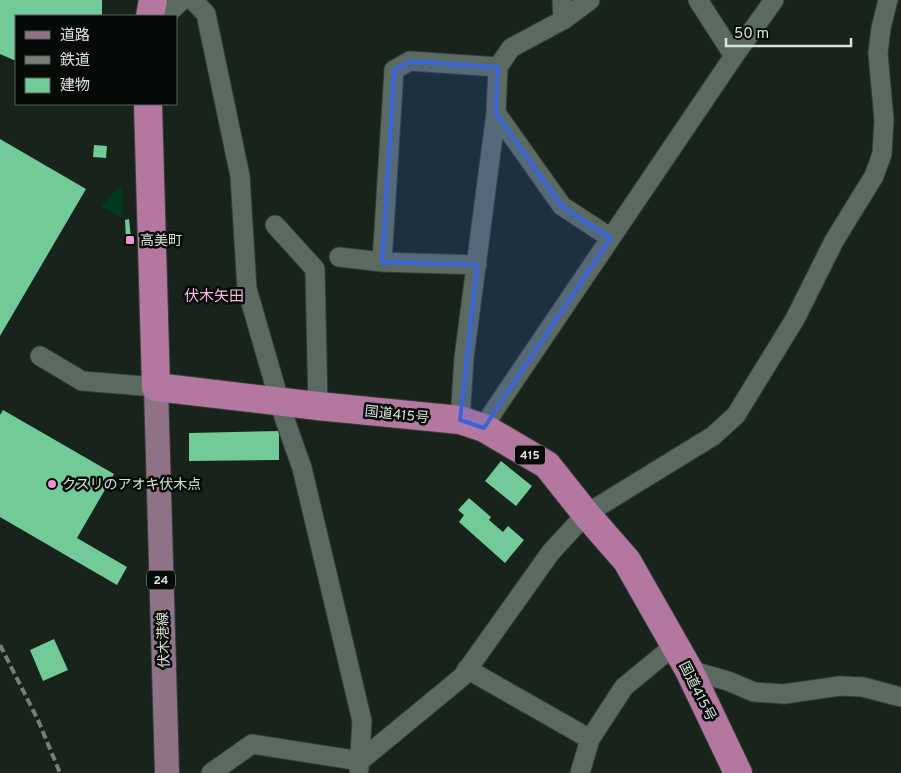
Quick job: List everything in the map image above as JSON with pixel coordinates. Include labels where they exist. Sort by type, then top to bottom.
[{"type":"highway","points":[[140,0],[143,15]]},
{"type":"highway","points":[[150,15],[153,0]]},
{"type":"highway","points":[[148,105],[156,387]]},
{"type":"highway","name":"国道415号","points":[[156,387],[472,424],[547,465],[626,561],[689,670],[738,773]]},
{"type":"main road","name":"伏木港線","points":[[156,387],[167,773]]},
{"type":"street","points":[[166,15],[182,0]]},
{"type":"street","points":[[193,0],[206,14],[240,176],[247,289],[279,401],[302,468],[362,721],[359,767]]},
{"type":"street","points":[[562,0],[563,20]]},
{"type":"street","points":[[590,0],[563,20],[511,48],[498,67],[496,113],[464,358],[472,424],[493,412],[774,0]]},
{"type":"street","points":[[698,0],[734,56]]},
{"type":"street","points":[[359,767],[462,677],[551,552],[586,514],[713,436],[736,415],[795,319],[834,241],[874,176],[882,154],[884,120],[878,53],[880,28],[888,0]]},
{"type":"street","points":[[382,262],[394,70],[410,61],[498,67]]},
{"type":"street","points":[[496,113],[562,206],[611,238]]},
{"type":"street","points":[[276,225],[315,270],[318,406]]},
{"type":"street","points":[[339,257],[382,262],[477,265]]},
{"type":"street","points":[[40,356],[82,381],[156,387]]},
{"type":"street","points":[[580,773],[590,739],[624,687],[674,645]]},
{"type":"street","points":[[467,669],[590,739]]},
{"type":"street","points":[[689,670],[728,681],[754,692],[784,694],[840,686],[863,687],[901,697]]},
{"type":"street","points":[[211,773],[252,744],[359,767]]},
{"type":"highlighted area","points":[[410,61],[498,67],[496,113],[562,206],[611,238],[484,428],[460,420],[477,265],[382,262],[394,70]]},
{"type":"green space","points":[[122,186],[122,217],[101,207]]},
{"type":"building","points":[[0,0],[102,0],[102,15],[15,15],[15,61],[0,54]]},
{"type":"building","points":[[0,139],[86,189],[0,336]]},
{"type":"building","points":[[94,145],[107,146],[106,158],[93,157]]},
{"type":"building","points":[[129,219],[131,238],[126,239],[125,220]]},
{"type":"building","points":[[3,410],[114,474],[77,538],[127,567],[117,585],[0,517],[0,415]]},
{"type":"building","points":[[279,431],[279,460],[189,461],[189,433]]},
{"type":"building","points":[[501,461],[532,486],[516,506],[485,481]]},
{"type":"building","points":[[469,498],[491,517],[489,520],[503,532],[508,526],[524,540],[505,563],[459,522],[464,515],[458,510]]},
{"type":"building","points":[[54,639],[68,670],[43,681],[30,650]]},
{"type":"railway","points":[[0,645],[38,720],[60,773]]},
{"type":"place","name":"高美町","points":[[130,240]]},
{"type":"place","name":"クスリのアオキ伏木点","points":[[52,484]]},
{"type":"district","name":"伏木矢田","points":[[214,296]]}]
